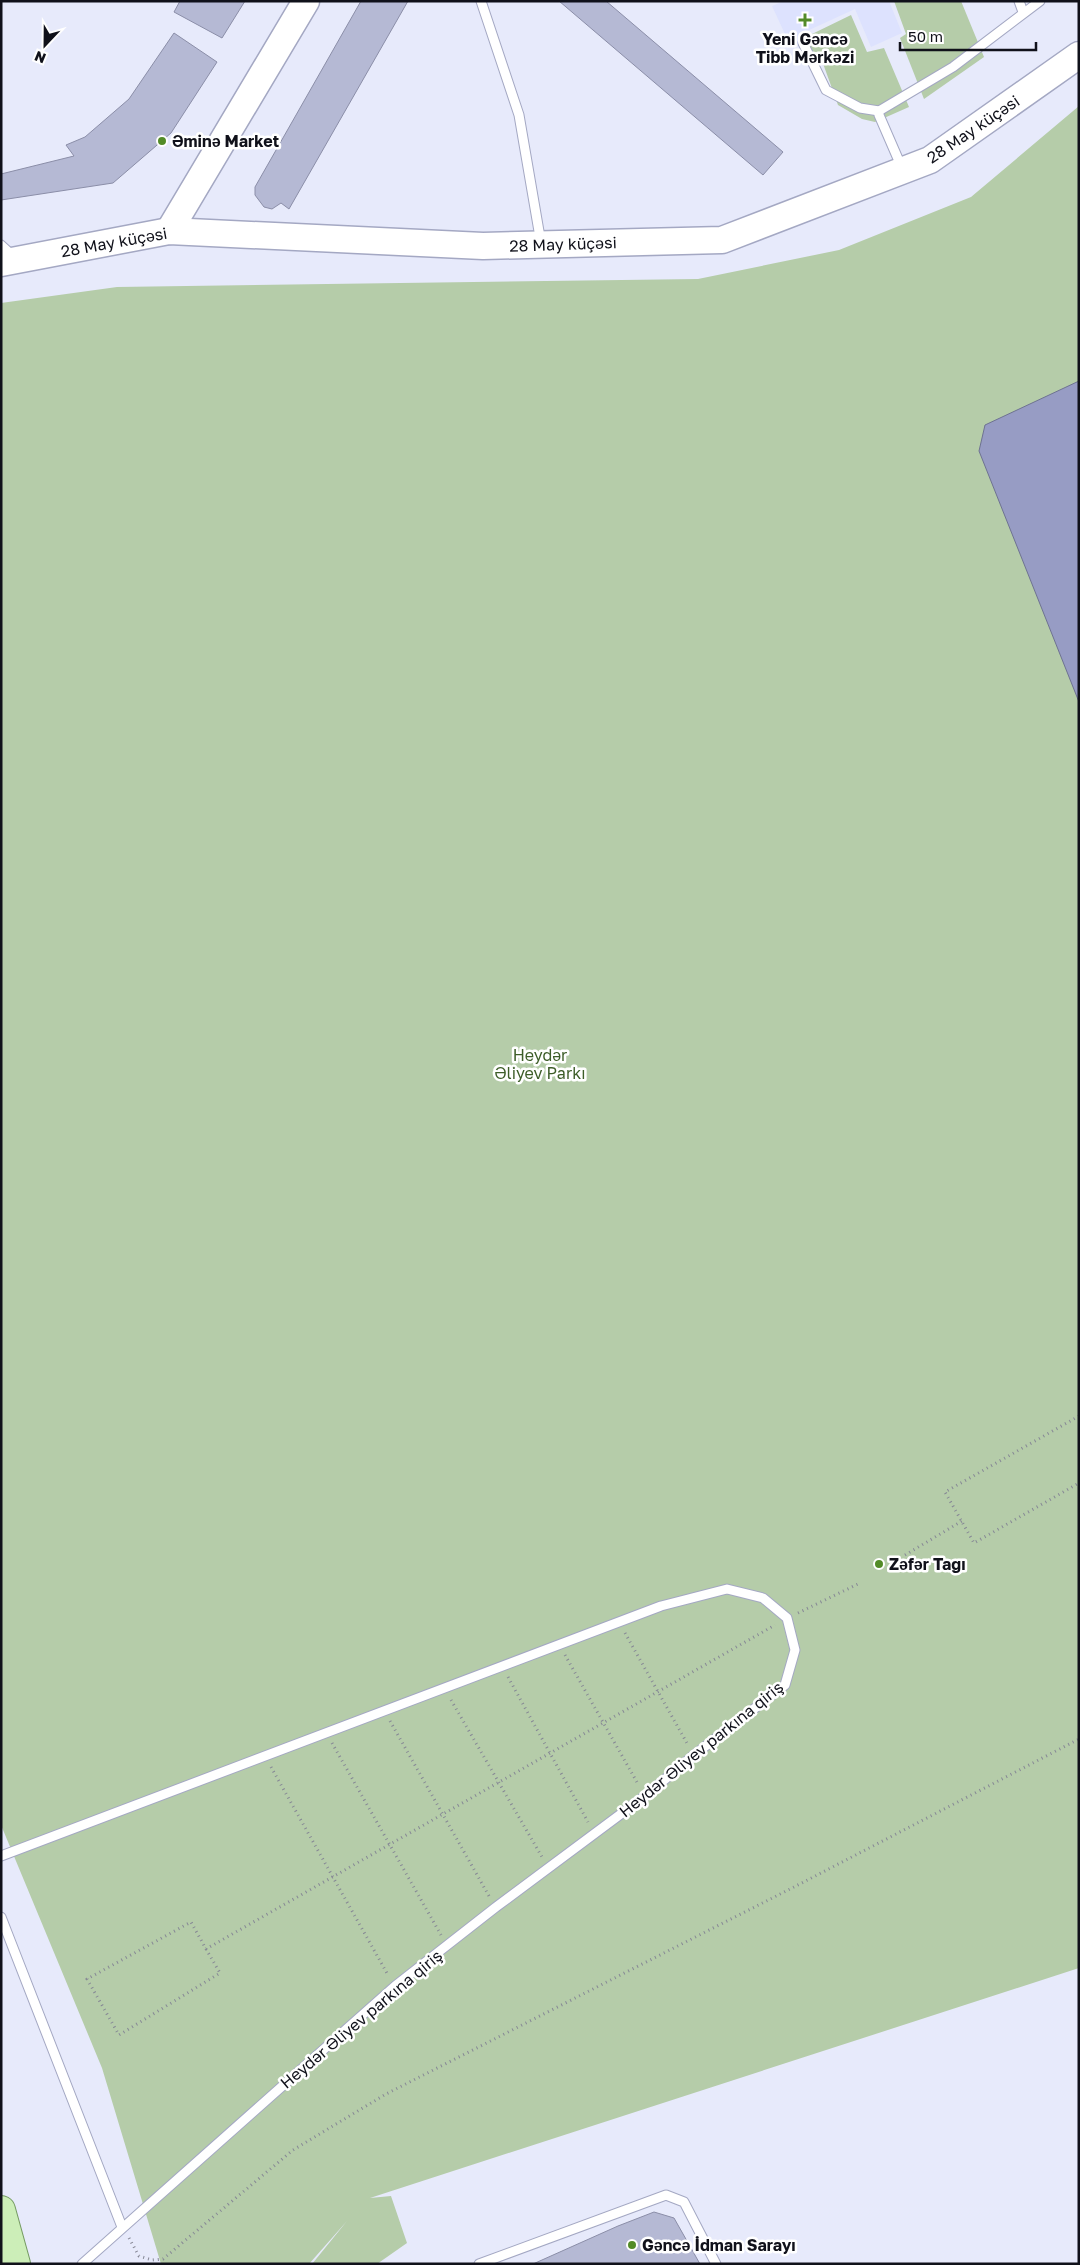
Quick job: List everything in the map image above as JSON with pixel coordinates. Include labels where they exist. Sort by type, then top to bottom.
[{"type":"main road","points":[[169,231],[306,1]]},
{"type":"main road","name":"28 May küçəsi","points":[[6,256],[169,231],[483,246],[722,240],[930,160],[1079,55]]},
{"type":"main road","points":[[1,2210],[16,2264]]},
{"type":"lane","points":[[481,1],[520,115],[541,245]]},
{"type":"lane","points":[[1019,1],[1023,12]]},
{"type":"lane","points":[[803,43],[826,90],[860,108],[879,111],[953,67],[1023,12],[1040,1]]},
{"type":"lane","points":[[879,111],[879,115],[903,170]]},
{"type":"lane","points":[[1,1856],[661,1606],[727,1589],[763,1598],[787,1618]]},
{"type":"lane","name":"Heydər Əliyev parkına qiriş","points":[[82,2264],[395,1986],[496,1907],[645,1796],[694,1755],[785,1685],[795,1650],[787,1618]]},
{"type":"lane","points":[[1,1917],[122,2227]]},
{"type":"lane","points":[[479,2264],[666,2195],[684,2202],[716,2264]]},
{"type":"path","points":[[1079,1416],[946,1492],[974,1544],[1079,1483]]},
{"type":"path","points":[[905,1556],[962,1521]]},
{"type":"path","points":[[206,1949],[787,1618],[860,1583]]},
{"type":"path","points":[[619,1622],[694,1755]]},
{"type":"path","points":[[559,1644],[645,1796]]},
{"type":"path","points":[[502,1667],[594,1834]]},
{"type":"path","points":[[444,1688],[548,1868]]},
{"type":"path","points":[[385,1711],[496,1907]]},
{"type":"path","points":[[326,1733],[447,1947]]},
{"type":"path","points":[[122,2227],[139,2256],[152,2260],[163,2259],[293,2150],[386,2094],[776,1896],[1079,1739]]},
{"type":"path","points":[[265,1756],[395,1986]]},
{"type":"path","points":[[191,1922],[206,1949],[220,1973],[119,2035],[87,1979],[191,1922]]},
{"type":"shaded area","name":"Yeni Gəncə Tibb Mərkəzi","points":[[784,1],[889,1],[902,33],[871,47],[855,9],[807,31],[808,38],[791,47],[772,6]]},
{"type":"shaded area","points":[[1079,381],[1079,702],[979,451],[985,425]]},
{"type":"green space","points":[[894,1],[961,1],[984,57],[924,99],[900,38],[906,34]]},
{"type":"green space","points":[[851,15],[867,52],[884,48],[909,107],[875,122],[862,119],[838,105],[821,58],[805,62],[800,47],[812,41],[812,34]]},
{"type":"green space","name":"Heydər Əliyev Parkı","points":[[1079,106],[1079,1968],[370,2198],[391,2196],[407,2243],[377,2264],[312,2264],[347,2221],[309,2264],[161,2264],[102,2068],[1,1825],[1,303],[117,287],[698,279],[839,250],[971,197]]},
{"type":"building","points":[[180,1],[245,1],[222,38],[174,12]]},
{"type":"building","points":[[361,1],[408,1],[289,209],[281,203],[272,209],[264,207],[255,195],[255,187]]},
{"type":"building","points":[[559,1],[606,1],[783,152],[763,175]]},
{"type":"building","points":[[174,33],[217,62],[171,133],[113,183],[1,200],[1,174],[74,156],[66,145],[85,137],[129,99]]},
{"type":"building","name":"Gəncə İdman Sarayı","points":[[654,2212],[674,2218],[700,2264],[533,2264],[618,2226]]},
{"type":"place","name":"Yeni Gəncə Tibb Mərkəzi","points":[[805,20]]},
{"type":"place","name":"Əminə Market","points":[[162,141]]},
{"type":"place","name":"Zəfər Tağı","points":[[879,1564]]},
{"type":"place","name":"Gəncə İdman Sarayı","points":[[632,2245]]}]
